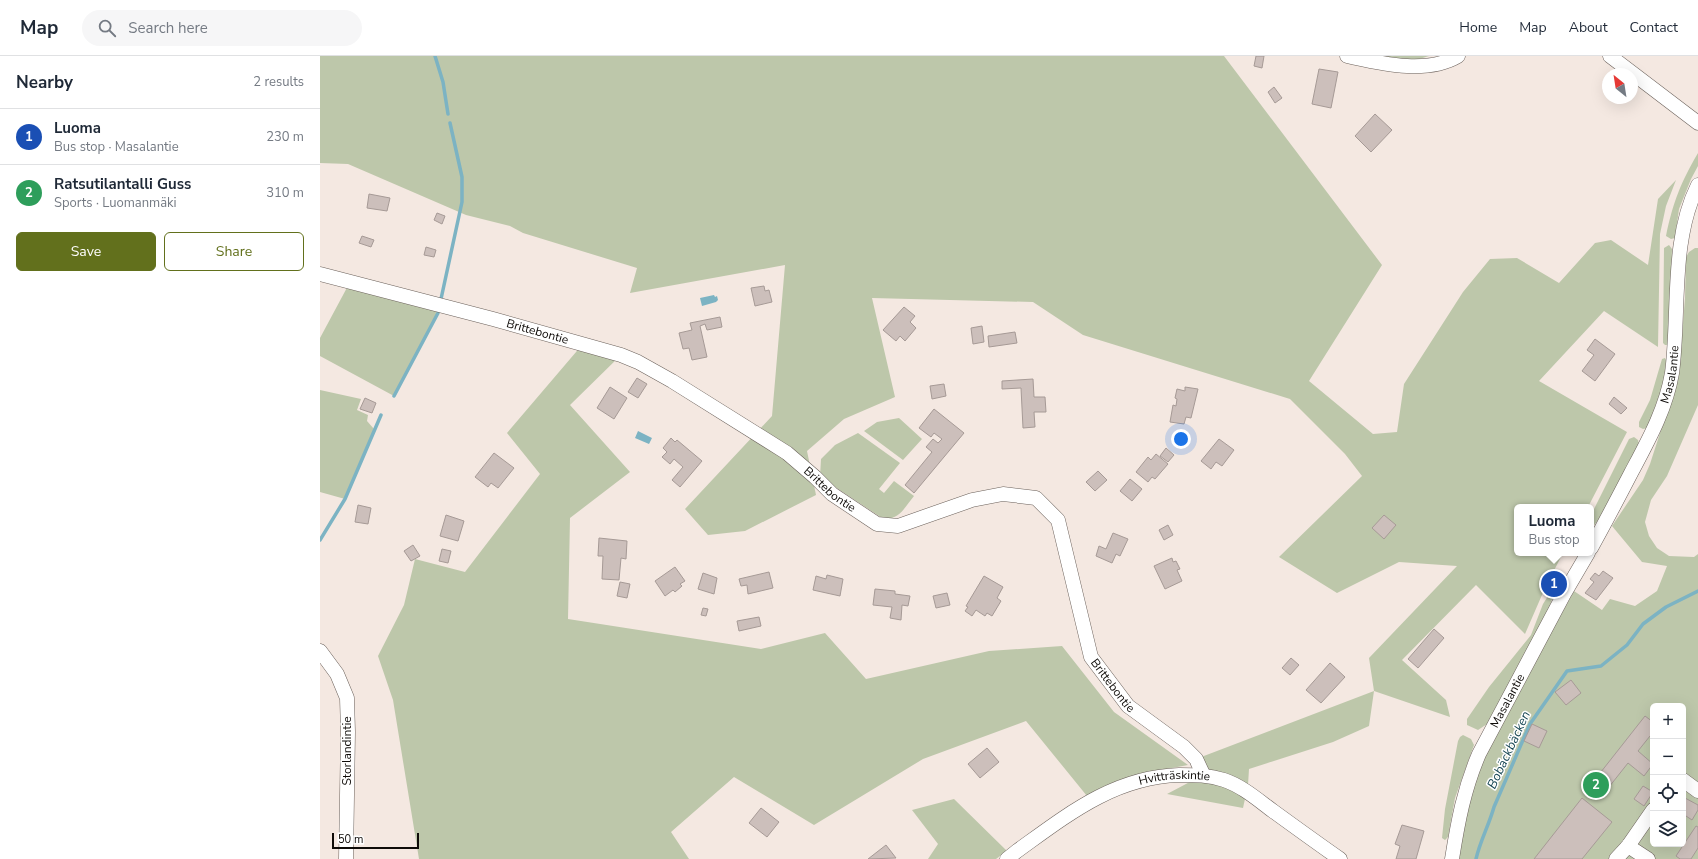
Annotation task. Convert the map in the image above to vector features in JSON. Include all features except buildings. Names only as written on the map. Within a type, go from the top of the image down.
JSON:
[{"type":"street","points":[[1347,56],[1394,66],[1426,66],[1453,59],[1458,56]]},
{"type":"street","points":[[1610,56],[1698,123]]},
{"type":"street","name":"Masalantie","points":[[1594,542],[1649,440],[1662,409],[1672,373],[1681,247],[1690,202],[1698,185]]},
{"type":"street","name":"Brittebontie","points":[[320,274],[493,319],[621,355],[638,362],[672,381],[787,453],[832,494],[877,524],[898,526],[972,500],[1003,494],[1036,498],[1058,520],[1091,657],[1128,706],[1184,746],[1196,759],[1203,774]]},
{"type":"street","name":"Masalantie","points":[[1452,859],[1458,818],[1471,773],[1479,754],[1586,556]]},
{"type":"street","name":"Storlandintie","points":[[320,651],[337,674],[347,698],[348,732],[346,859]]},
{"type":"street","name":"Hvitträskintie","points":[[1007,859],[1016,851],[1082,805],[1110,791],[1135,782],[1161,776],[1203,774],[1225,780],[1250,794],[1340,859]]},
{"type":"street","points":[[1686,782],[1698,791]]},
{"type":"street","points":[[1616,859],[1628,846],[1652,811]]},
{"type":"street","points":[[1628,846],[1648,859]]},
{"type":"green space","points":[[320,56],[1224,56],[1382,265],[1309,381],[1373,434],[1397,432],[1404,384],[1463,292],[1490,259],[1517,258],[1559,283],[1595,243],[1611,240],[1648,265],[1658,199],[1676,180],[1666,206],[1660,234],[1658,347],[1604,311],[1539,381],[1627,432],[1590,504],[1514,504],[1514,556],[1561,556],[1545,588],[1525,634],[1476,585],[1402,660],[1446,700],[1450,717],[1374,691],[1369,658],[1457,566],[1399,562],[1337,593],[1279,557],[1362,476],[1345,454],[1290,399],[1083,335],[1033,302],[872,298],[895,397],[844,419],[807,451],[816,495],[745,531],[708,535],[685,509],[772,416],[785,265],[630,293],[637,268],[523,233],[510,226],[466,215],[348,164],[320,163]]},
{"type":"green space","points":[[1371,56],[1429,56],[1413,61]]},
{"type":"green space","points":[[1698,153],[1698,166],[1679,209],[1675,238],[1671,239],[1666,236],[1675,202],[1682,183]]},
{"type":"green space","points":[[1669,245],[1672,249],[1670,342],[1665,345],[1663,343],[1664,248]]},
{"type":"green space","points":[[1695,248],[1698,248],[1698,405],[1667,476],[1651,500],[1645,522],[1649,536],[1657,548],[1669,556],[1694,557],[1698,554],[1698,859],[1459,859],[1460,841],[1475,778],[1502,722],[1574,591],[1602,610],[1610,599],[1635,606],[1657,591],[1667,566],[1642,562],[1612,526],[1643,480],[1650,464],[1679,374],[1685,298],[1686,257],[1689,252]]},
{"type":"green space","points":[[350,282],[432,303],[438,313],[394,396],[320,356],[320,338]]},
{"type":"green space","points":[[582,345],[621,355],[570,405],[630,472],[570,518],[568,619],[761,649],[825,633],[866,679],[989,651],[1062,646],[1114,712],[1188,765],[1150,772],[1117,781],[1087,796],[1026,721],[923,759],[814,825],[734,777],[671,832],[689,859],[419,859],[393,700],[378,656],[404,605],[415,559],[465,572],[540,474],[507,433]]},
{"type":"green space","points":[[1665,358],[1666,369],[1660,395],[1647,428],[1643,429],[1639,427],[1639,422],[1650,400],[1662,359]]},
{"type":"green space","points":[[320,390],[361,399],[357,410],[368,415],[367,421],[374,429],[345,499],[320,492]]},
{"type":"green space","points":[[899,418],[922,439],[903,460],[864,431],[877,422]]},
{"type":"green space","points":[[858,433],[900,463],[879,489],[884,493],[894,481],[914,496],[901,513],[893,518],[882,518],[820,477],[821,459],[835,445]]},
{"type":"green space","points":[[1634,437],[1638,440],[1639,444],[1599,519],[1594,525],[1594,509],[1629,439]]},
{"type":"green space","points":[[1553,588],[1555,589],[1549,609],[1487,724],[1478,730],[1467,725],[1467,719],[1489,687],[1531,635],[1543,604]]},
{"type":"green space","points":[[1374,691],[1369,726],[1333,742],[1249,769],[1248,785],[1243,808],[1167,794],[1203,775],[1196,759]]},
{"type":"green space","points":[[1463,735],[1471,739],[1474,745],[1455,798],[1448,837],[1445,840],[1442,838],[1445,809],[1458,741]]},
{"type":"green space","points":[[954,799],[1007,851],[996,859],[928,859],[938,844],[912,810]]},
{"type":"water","points":[[714,295],[715,297],[717,296],[718,300],[716,302],[702,306],[700,298]]},
{"type":"water","points":[[638,431],[652,438],[649,444],[635,438]]},
{"type":"waterway","points":[[435,56],[443,82],[448,114]]},
{"type":"waterway","points":[[441,299],[462,202],[462,177],[450,123]]},
{"type":"waterway","points":[[394,396],[438,313]]},
{"type":"waterway","points":[[320,540],[345,499],[381,415]]},
{"type":"waterway","name":"Bobäckbäcken","points":[[1476,859],[1494,807],[1530,724],[1567,671],[1601,666],[1627,645],[1643,624],[1666,607],[1698,591]]},
{"type":"place","name":"Luoma","points":[[1554,584]]},
{"type":"place","name":"Ratsutilantalli Guss","points":[[1596,785]]}]
